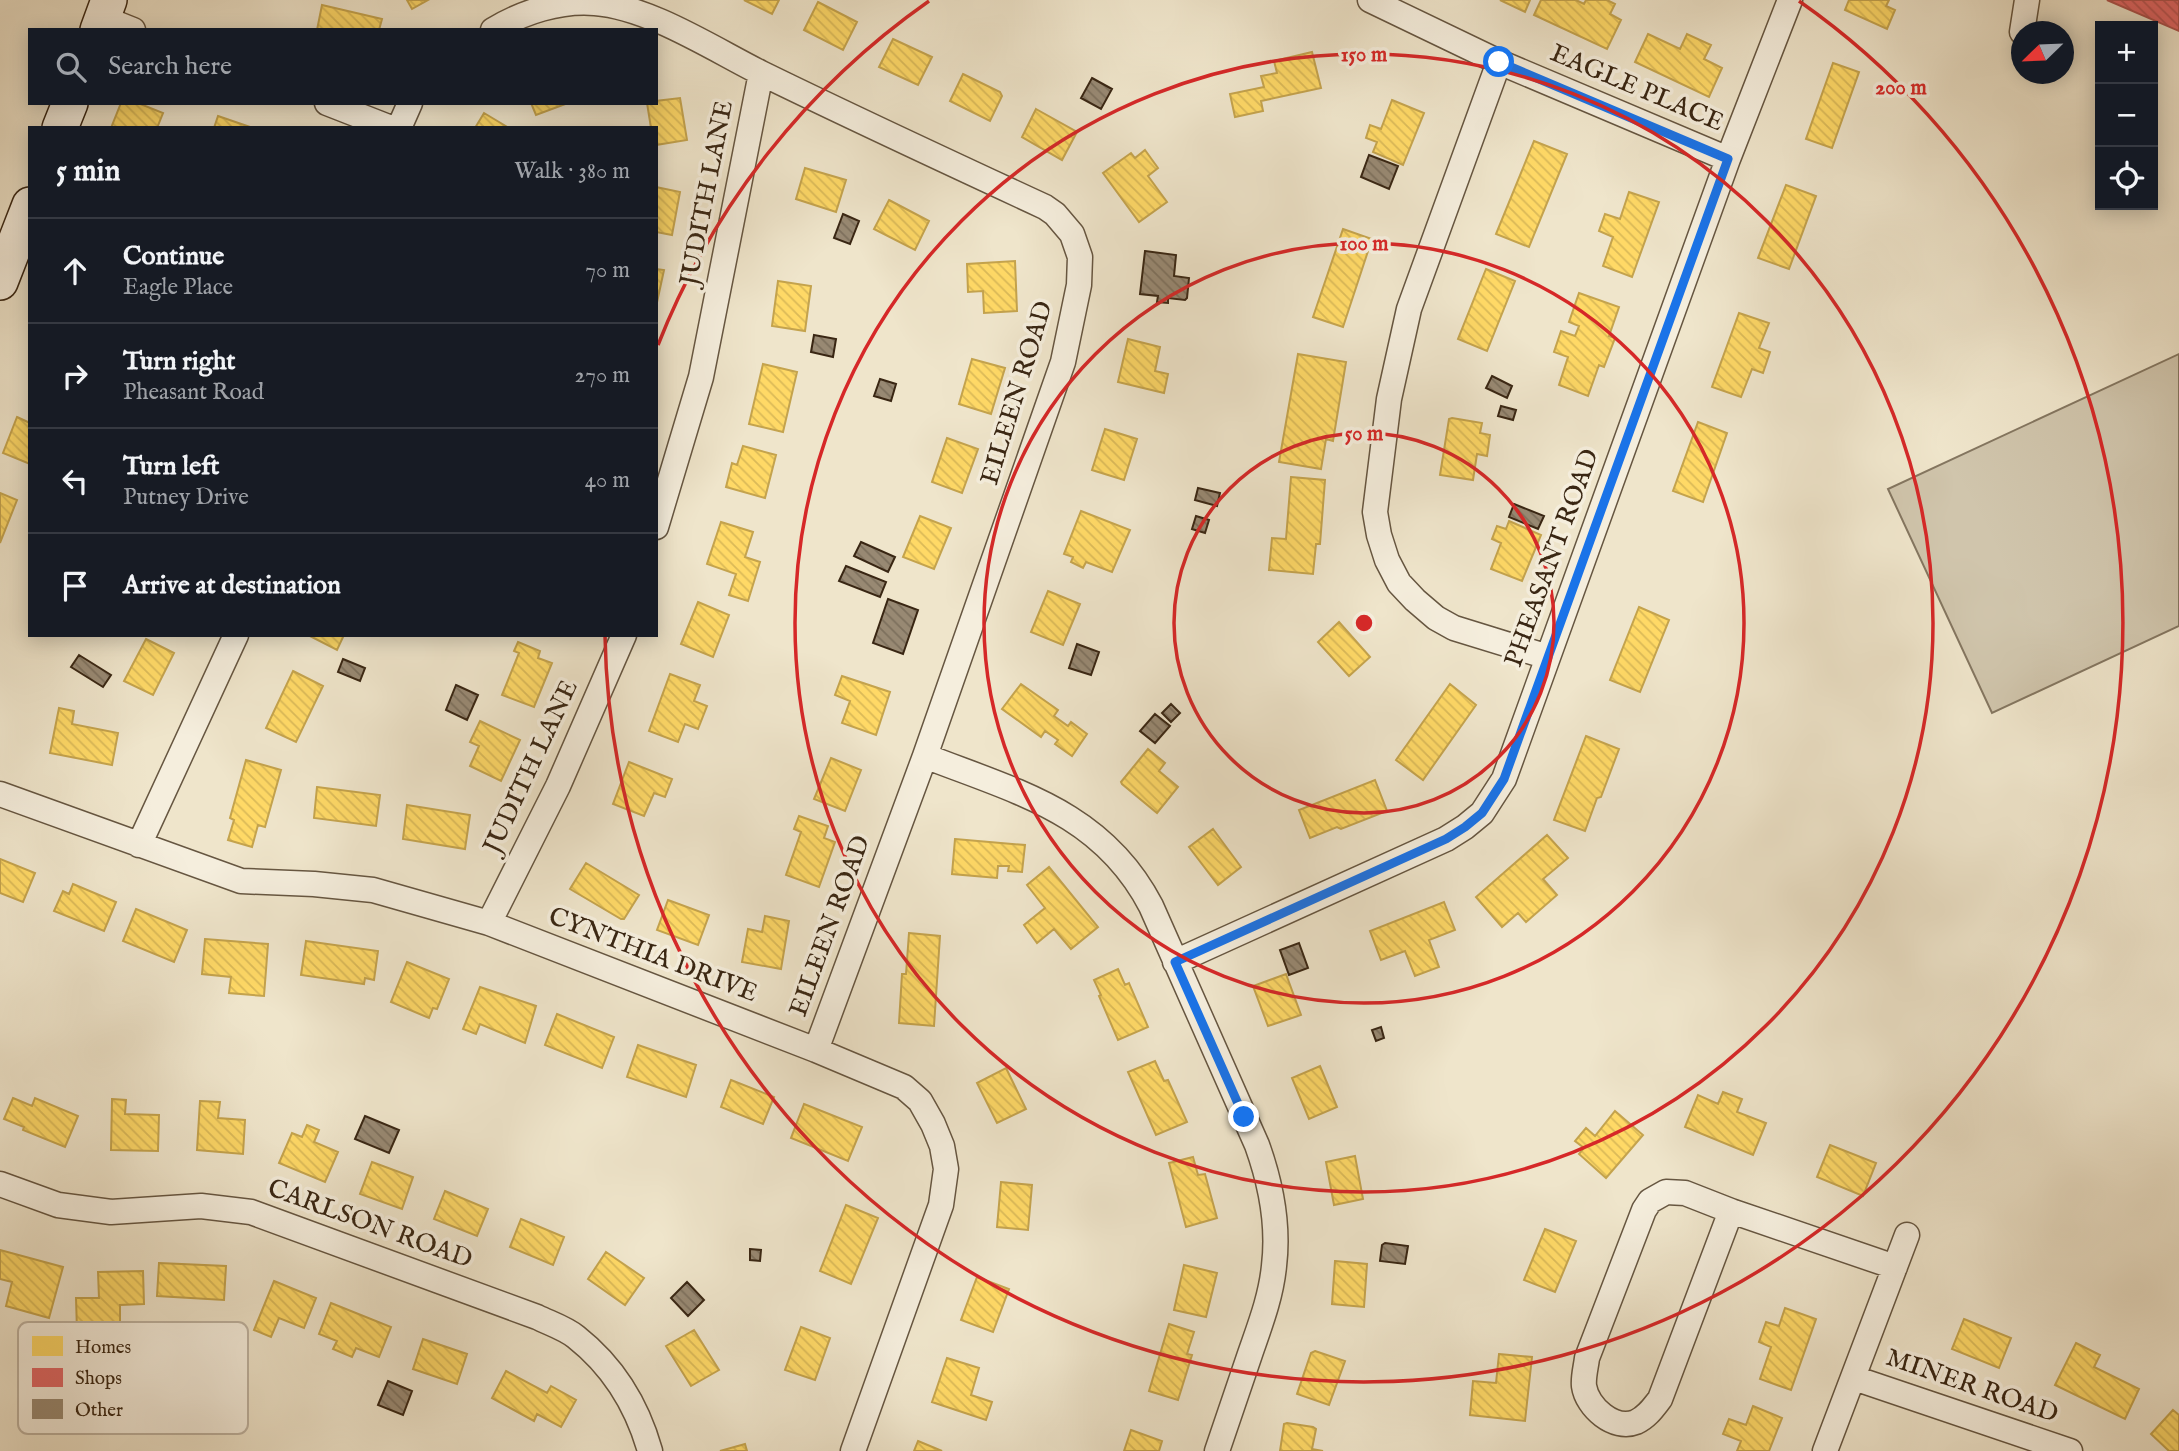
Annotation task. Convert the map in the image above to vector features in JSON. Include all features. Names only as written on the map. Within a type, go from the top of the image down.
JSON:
[{"type":"main road","points":[[61,126],[68,105]]},
{"type":"main road","points":[[0,282],[28,210]]},
{"type":"street","name":"EAGLE PLACE","points":[[1370,0],[1499,62],[1728,159]]},
{"type":"street","name":"PHEASANT ROAD","points":[[1175,962],[1446,839],[1482,813],[1504,779],[1728,159],[1790,0]]},
{"type":"street","points":[[2024,21],[2028,0]]},
{"type":"street","name":"EILEEN ROAD","points":[[497,28],[517,17],[557,5],[595,3],[640,14],[668,25],[761,73],[1045,207],[1072,234],[1080,257],[1079,285],[1063,362],[925,756],[816,1050]]},
{"type":"street","points":[[1499,62],[1409,309],[1389,399],[1376,513],[1379,535],[1399,583],[1436,618],[1454,628],[1548,657]]},
{"type":"street","name":"JUDITH LANE","points":[[658,520],[701,377],[761,73]]},
{"type":"street","points":[[332,105],[386,126]]},
{"type":"street","points":[[399,126],[409,105]]},
{"type":"street","points":[[139,845],[235,637]]},
{"type":"street","name":"JUDITH LANE","points":[[489,923],[558,786],[623,637]]},
{"type":"street","points":[[925,756],[1042,801],[1070,817],[1120,859],[1141,887],[1257,1145],[1275,1213],[1272,1285],[1217,1451]]},
{"type":"street","name":"CYNTHIA DRIVE","points":[[0,793],[241,881],[373,890],[489,923],[904,1087],[920,1101],[942,1146],[946,1169],[941,1205],[853,1451]]},
{"type":"street","name":"CARLSON ROAD","points":[[0,1184],[58,1205],[111,1212],[201,1206],[251,1212],[537,1317],[574,1335],[604,1363],[642,1421],[650,1451]]},
{"type":"street","points":[[1731,1211],[1660,1399],[1649,1414],[1634,1423],[1618,1422],[1600,1415],[1589,1403],[1583,1384],[1587,1358],[1644,1210],[1650,1201],[1666,1192],[1685,1193],[1895,1267]]},
{"type":"street","points":[[1825,1451],[1908,1235]]},
{"type":"street","name":"MINER ROAD","points":[[1854,1378],[2070,1451]]},
{"type":"shaded area","points":[[2179,354],[2179,626],[1992,713],[1888,489]]},
{"type":"building: Homes","points":[[407,0],[428,0],[412,9]]},
{"type":"building: Homes","points":[[744,0],[779,0],[772,14]]},
{"type":"building: Homes","points":[[1500,0],[1530,0],[1525,12]]},
{"type":"building: Homes","points":[[1541,0],[1576,0],[1584,4],[1586,0],[1607,0],[1615,4],[1610,14],[1621,20],[1607,49],[1534,15]]},
{"type":"building: Homes","points":[[1849,0],[1889,0],[1886,6],[1895,10],[1887,29],[1845,10]]},
{"type":"building: Homes","points":[[818,2],[857,22],[843,50],[804,30]]},
{"type":"building: Homes","points":[[322,5],[382,19],[380,28],[317,28]]},
{"type":"building: Homes","points":[[1648,34],[1680,49],[1687,34],[1711,45],[1704,59],[1722,68],[1709,97],[1635,62]]},
{"type":"building: Homes","points":[[893,39],[932,57],[918,85],[879,67]]},
{"type":"building: Homes","points":[[1312,52],[1321,88],[1261,101],[1263,111],[1235,117],[1230,94],[1264,87],[1261,76],[1277,73],[1274,61]]},
{"type":"building: Homes","points":[[1833,63],[1859,72],[1832,148],[1806,139]]},
{"type":"building: Homes","points":[[963,74],[1000,92],[1002,96],[990,121],[950,101]]},
{"type":"building: Homes","points":[[680,98],[687,140],[658,145],[658,126],[651,126],[647,105],[658,105],[658,101]]},
{"type":"building: Homes","points":[[1392,100],[1424,113],[1403,165],[1373,152],[1377,142],[1366,138],[1370,125],[1381,129]]},
{"type":"building: Homes","points":[[120,105],[143,105],[163,113],[158,126],[112,126]]},
{"type":"building: Homes","points":[[532,105],[563,105],[536,115]]},
{"type":"building: Homes","points":[[1036,109],[1077,132],[1062,160],[1022,137]]},
{"type":"building: Homes","points":[[484,113],[506,126],[476,126]]},
{"type":"building: Homes","points":[[218,116],[247,126],[215,126]]},
{"type":"building: Homes","points":[[1534,141],[1567,154],[1529,247],[1496,234]]},
{"type":"building: Homes","points":[[1145,150],[1158,168],[1148,176],[1167,202],[1139,222],[1103,173],[1131,153],[1135,158]]},
{"type":"building: Homes","points":[[805,168],[846,180],[836,212],[796,199]]},
{"type":"building: Homes","points":[[1786,185],[1816,196],[1789,269],[1758,258]]},
{"type":"building: Homes","points":[[658,187],[680,192],[672,235],[658,232]]},
{"type":"building: Homes","points":[[1629,192],[1659,202],[1632,277],[1603,266],[1613,237],[1599,231],[1605,214],[1620,219]]},
{"type":"building: Homes","points":[[889,200],[929,221],[915,250],[874,229]]},
{"type":"building: Homes","points":[[1343,229],[1372,239],[1343,327],[1313,317]]},
{"type":"building: Homes","points":[[1015,261],[1017,311],[984,313],[983,291],[968,292],[967,264]]},
{"type":"building: Homes","points":[[658,269],[664,270],[658,298]]},
{"type":"building: Homes","points":[[1486,269],[1515,281],[1487,351],[1458,339]]},
{"type":"building: Homes","points":[[778,281],[811,286],[805,331],[772,326]]},
{"type":"building: Homes","points":[[1579,293],[1619,307],[1609,336],[1615,338],[1604,367],[1599,365],[1588,396],[1559,385],[1568,357],[1554,352],[1561,331],[1575,336],[1579,326],[1569,322]]},
{"type":"building: Homes","points":[[1739,313],[1769,323],[1759,348],[1770,352],[1763,373],[1752,369],[1741,397],[1712,387]]},
{"type":"building: Homes","points":[[1128,339],[1160,347],[1155,371],[1168,374],[1164,393],[1118,382]]},
{"type":"building: Homes","points":[[1298,354],[1346,362],[1333,441],[1326,439],[1321,469],[1279,462]]},
{"type":"building: Homes","points":[[972,359],[1005,368],[991,414],[959,404]]},
{"type":"building: Homes","points":[[763,364],[797,372],[783,432],[749,424]]},
{"type":"building: Homes","points":[[17,417],[28,422],[28,463],[3,453]]},
{"type":"building: Homes","points":[[1449,419],[1482,423],[1480,433],[1490,435],[1487,456],[1477,454],[1473,480],[1440,475]]},
{"type":"building: Homes","points":[[1698,422],[1727,433],[1703,502],[1673,491]]},
{"type":"building: Homes","points":[[1105,429],[1137,439],[1124,480],[1092,470]]},
{"type":"building: Homes","points":[[947,438],[978,449],[962,493],[932,482]]},
{"type":"building: Homes","points":[[743,446],[776,455],[765,498],[726,487],[732,463],[737,465]]},
{"type":"building: Homes","points":[[1291,477],[1325,480],[1320,544],[1316,544],[1313,574],[1269,570],[1272,538],[1286,539]]},
{"type":"building: Homes","points":[[0,493],[17,500],[0,543]]},
{"type":"building: Homes","points":[[1081,511],[1130,530],[1112,572],[1086,562],[1083,568],[1071,562],[1073,557],[1064,554]]},
{"type":"building: Homes","points":[[920,516],[951,528],[934,569],[903,557]]},
{"type":"building: Homes","points":[[1509,521],[1541,535],[1522,581],[1491,569],[1501,543],[1492,539],[1497,526],[1506,529]]},
{"type":"building: Homes","points":[[721,522],[753,532],[745,557],[760,562],[748,601],[729,595],[736,574],[707,564]]},
{"type":"building: Homes","points":[[1048,591],[1080,604],[1063,645],[1031,632]]},
{"type":"building: Homes","points":[[698,602],[729,615],[713,657],[681,644]]},
{"type":"building: Homes","points":[[1639,607],[1669,620],[1640,692],[1610,680]]},
{"type":"building: Homes","points":[[1339,622],[1370,657],[1349,676],[1318,642]]},
{"type":"building: Homes","points":[[312,637],[343,637],[337,650]]},
{"type":"building: Homes","points":[[146,639],[174,653],[153,695],[124,681]]},
{"type":"building: Homes","points":[[518,642],[540,651],[538,658],[552,663],[534,707],[502,695],[519,653],[514,651]]},
{"type":"building: Homes","points":[[293,671],[323,686],[296,742],[266,728]]},
{"type":"building: Homes","points":[[670,674],[700,685],[694,701],[707,706],[698,729],[685,724],[678,742],[649,731]]},
{"type":"building: Homes","points":[[842,676],[890,692],[876,735],[842,723],[850,701],[835,695]]},
{"type":"building: Homes","points":[[1021,684],[1058,710],[1054,716],[1068,726],[1071,722],[1087,734],[1072,756],[1055,744],[1058,740],[1045,731],[1041,737],[1002,709]]},
{"type":"building: Homes","points":[[1450,684],[1476,705],[1423,780],[1396,760]]},
{"type":"building: Homes","points":[[59,708],[74,711],[72,724],[118,733],[112,765],[50,753]]},
{"type":"building: Homes","points":[[480,721],[520,740],[501,781],[470,766],[479,746],[470,742]]},
{"type":"building: Homes","points":[[1586,736],[1619,749],[1585,831],[1554,820]]},
{"type":"building: Homes","points":[[1148,749],[1165,763],[1159,771],[1178,787],[1157,813],[1121,782]]},
{"type":"building: Homes","points":[[831,758],[861,770],[845,811],[814,799]]},
{"type":"building: Homes","points":[[246,760],[281,770],[265,827],[258,825],[252,847],[228,840],[234,820],[230,818]]},
{"type":"building: Homes","points":[[629,762],[672,779],[665,797],[654,793],[644,816],[613,804]]},
{"type":"building: Homes","points":[[1375,780],[1387,811],[1310,838],[1299,810]]},
{"type":"building: Homes","points":[[317,787],[380,795],[376,826],[314,818]]},
{"type":"building: Homes","points":[[407,805],[470,815],[465,849],[403,839]]},
{"type":"building: Homes","points":[[799,816],[828,826],[824,838],[835,842],[819,887],[786,875],[801,832],[794,829]]},
{"type":"building: Homes","points":[[1213,829],[1241,867],[1218,885],[1189,847]]},
{"type":"building: Homes","points":[[1547,835],[1568,858],[1543,879],[1557,895],[1526,922],[1518,913],[1502,927],[1476,897]]},
{"type":"building: Homes","points":[[955,839],[1025,845],[1022,872],[1008,871],[1009,866],[998,866],[997,878],[952,874]]},
{"type":"building: Homes","points":[[0,859],[35,873],[23,902],[0,893]]},
{"type":"building: Homes","points":[[586,863],[639,895],[624,919],[570,889]]},
{"type":"building: Homes","points":[[1049,867],[1098,927],[1071,949],[1054,929],[1037,943],[1024,925],[1045,908],[1027,885]]},
{"type":"building: Homes","points":[[73,884],[116,902],[104,931],[54,911],[63,891],[69,894]]},
{"type":"building: Homes","points":[[668,900],[709,915],[698,945],[657,930]]},
{"type":"building: Homes","points":[[1444,902],[1455,930],[1429,940],[1439,967],[1415,976],[1405,951],[1381,960],[1370,931]]},
{"type":"building: Homes","points":[[136,909],[187,930],[174,962],[123,941]]},
{"type":"building: Homes","points":[[765,916],[789,921],[781,969],[742,962],[748,929],[762,932]]},
{"type":"building: Homes","points":[[909,933],[940,936],[934,1026],[899,1023],[902,974],[906,974]]},
{"type":"building: Homes","points":[[205,939],[268,944],[264,996],[229,993],[231,977],[202,974]]},
{"type":"building: Homes","points":[[306,941],[378,951],[374,980],[365,978],[364,984],[301,975]]},
{"type":"building: Homes","points":[[407,962],[449,979],[437,1009],[433,1008],[429,1018],[391,1002]]},
{"type":"building: Homes","points":[[1118,969],[1125,985],[1129,983],[1148,1027],[1118,1040],[1094,980]]},
{"type":"building: Homes","points":[[1286,974],[1301,1015],[1268,1026],[1253,986]]},
{"type":"building: Homes","points":[[480,987],[536,1006],[525,1043],[480,1024],[476,1034],[463,1029]]},
{"type":"building: Homes","points":[[557,1014],[614,1037],[602,1068],[545,1045]]},
{"type":"building: Homes","points":[[638,1045],[696,1065],[686,1097],[627,1077]]},
{"type":"building: Homes","points":[[1155,1061],[1164,1081],[1168,1080],[1187,1122],[1156,1135],[1128,1072]]},
{"type":"building: Homes","points":[[1320,1066],[1337,1107],[1309,1119],[1292,1078]]},
{"type":"building: Homes","points":[[1006,1068],[1026,1109],[997,1123],[977,1083]]},
{"type":"building: Homes","points":[[731,1080],[774,1097],[763,1124],[721,1107]]},
{"type":"building: Homes","points":[[1723,1092],[1742,1099],[1737,1112],[1766,1123],[1753,1155],[1685,1127],[1698,1095],[1718,1104]]},
{"type":"building: Homes","points":[[13,1098],[32,1106],[35,1098],[78,1116],[65,1147],[4,1119]]},
{"type":"building: Homes","points":[[112,1099],[126,1100],[125,1114],[159,1115],[158,1151],[111,1150]]},
{"type":"building: Homes","points":[[200,1101],[220,1102],[218,1118],[245,1120],[243,1154],[197,1150]]},
{"type":"building: Homes","points":[[804,1104],[862,1127],[848,1161],[791,1138]]},
{"type":"building: Homes","points":[[1615,1111],[1643,1135],[1606,1178],[1579,1154],[1584,1148],[1575,1141],[1586,1128],[1595,1136]]},
{"type":"building: Homes","points":[[307,1125],[319,1130],[314,1142],[338,1152],[325,1182],[279,1163],[292,1133],[302,1137]]},
{"type":"building: Homes","points":[[1830,1145],[1876,1163],[1863,1196],[1817,1177]]},
{"type":"building: Homes","points":[[1355,1156],[1363,1199],[1334,1205],[1326,1162]]},
{"type":"building: Homes","points":[[1193,1157],[1198,1175],[1205,1174],[1217,1218],[1186,1227],[1169,1163]]},
{"type":"building: Homes","points":[[372,1162],[413,1177],[402,1209],[360,1194]]},
{"type":"building: Homes","points":[[1001,1182],[1032,1185],[1028,1230],[997,1227]]},
{"type":"building: Homes","points":[[445,1191],[488,1209],[477,1236],[434,1219]]},
{"type":"building: Homes","points":[[846,1205],[878,1218],[851,1284],[820,1271]]},
{"type":"building: Homes","points":[[521,1219],[564,1237],[553,1265],[510,1247]]},
{"type":"building: Homes","points":[[1545,1229],[1576,1241],[1555,1292],[1524,1280]]},
{"type":"building: Homes","points":[[0,1250],[63,1267],[49,1318],[6,1306],[12,1282],[0,1279]]},
{"type":"building: Homes","points":[[606,1252],[644,1278],[625,1305],[588,1279]]},
{"type":"building: Homes","points":[[1335,1261],[1367,1264],[1364,1307],[1332,1304]]},
{"type":"building: Homes","points":[[159,1263],[226,1266],[224,1300],[157,1296]]},
{"type":"building: Homes","points":[[1184,1265],[1217,1273],[1206,1317],[1174,1310]]},
{"type":"building: Homes","points":[[143,1271],[144,1304],[120,1305],[120,1322],[77,1322],[76,1298],[99,1298],[98,1272]]},
{"type":"building: Homes","points":[[977,1277],[1009,1289],[993,1332],[961,1320]]},
{"type":"building: Homes","points":[[274,1281],[316,1298],[304,1328],[279,1318],[271,1337],[254,1330]]},
{"type":"building: Homes","points":[[331,1303],[391,1327],[379,1357],[356,1348],[352,1357],[333,1349],[337,1341],[319,1334]]},
{"type":"building: Homes","points":[[1785,1308],[1816,1319],[1791,1390],[1760,1379],[1771,1347],[1759,1342],[1766,1322],[1779,1326]]},
{"type":"building: Homes","points":[[1964,1319],[2011,1338],[1999,1368],[1952,1349]]},
{"type":"building: Homes","points":[[1169,1324],[1194,1332],[1187,1354],[1192,1355],[1178,1400],[1149,1391]]},
{"type":"building: Homes","points":[[801,1327],[830,1338],[815,1380],[785,1370]]},
{"type":"building: Homes","points":[[694,1330],[719,1370],[691,1386],[666,1346]]},
{"type":"building: Homes","points":[[423,1339],[467,1354],[457,1384],[413,1369]]},
{"type":"building: Homes","points":[[2076,1343],[2100,1355],[2094,1367],[2139,1389],[2125,1419],[2055,1385]]},
{"type":"building: Homes","points":[[1315,1351],[1345,1361],[1329,1405],[1297,1394],[1311,1353]]},
{"type":"building: Homes","points":[[1499,1354],[1532,1357],[1525,1421],[1470,1415],[1473,1381],[1496,1383]]},
{"type":"building: Homes","points":[[947,1358],[979,1368],[971,1395],[992,1402],[986,1420],[932,1402]]},
{"type":"building: Homes","points":[[506,1371],[547,1393],[551,1386],[576,1400],[561,1427],[537,1414],[534,1421],[492,1398]]},
{"type":"building: Homes","points":[[1753,1406],[1782,1418],[1769,1451],[1737,1451],[1741,1441],[1723,1434],[1729,1419],[1746,1425]]},
{"type":"building: Homes","points":[[2173,1410],[2179,1415],[2179,1451],[2169,1451],[2151,1434]]},
{"type":"building: Homes","points":[[1284,1424],[1316,1429],[1312,1449],[1323,1451],[1280,1451]]},
{"type":"building: Homes","points":[[1131,1430],[1162,1441],[1159,1451],[1124,1451]]},
{"type":"building: Homes","points":[[918,1441],[942,1451],[914,1451]]},
{"type":"building: Homes","points":[[745,1444],[747,1451],[720,1451]]},
{"type":"building: Shops","points":[[2107,0],[2179,0],[2179,31]]},
{"type":"building: Other","points":[[1092,78],[1112,89],[1101,109],[1081,98]]},
{"type":"building: Other","points":[[1369,155],[1398,166],[1389,189],[1361,177]]},
{"type":"building: Other","points":[[843,214],[859,221],[850,244],[834,238]]},
{"type":"building: Other","points":[[1145,251],[1176,255],[1174,276],[1189,278],[1185,300],[1168,298],[1168,303],[1157,302],[1158,296],[1140,294]]},
{"type":"building: Other","points":[[814,335],[836,339],[833,357],[811,352]]},
{"type":"building: Other","points":[[1492,376],[1512,386],[1507,398],[1486,388]]},
{"type":"building: Other","points":[[880,379],[896,384],[891,401],[874,396]]},
{"type":"building: Other","points":[[1501,406],[1516,410],[1513,420],[1498,416]]},
{"type":"building: Other","points":[[1198,488],[1220,493],[1217,506],[1195,500]]},
{"type":"building: Other","points":[[1514,504],[1544,516],[1538,529],[1509,517]]},
{"type":"building: Other","points":[[1196,516],[1209,520],[1205,533],[1192,529]]},
{"type":"building: Other","points":[[861,542],[895,557],[888,572],[854,556]]},
{"type":"building: Other","points":[[846,566],[886,582],[880,597],[839,581]]},
{"type":"building: Other","points":[[888,599],[918,610],[903,654],[873,643]]},
{"type":"building: Other","points":[[1077,644],[1099,652],[1091,675],[1069,668]]},
{"type":"building: Other","points":[[79,655],[111,675],[103,687],[71,667]]},
{"type":"building: Other","points":[[343,659],[365,668],[360,681],[338,672]]},
{"type":"building: Other","points":[[456,685],[478,695],[467,720],[446,710]]},
{"type":"building: Other","points":[[1171,704],[1180,713],[1171,722],[1162,713]]},
{"type":"building: Other","points":[[1155,714],[1170,726],[1155,743],[1140,731]]},
{"type":"building: Other","points":[[1299,943],[1308,968],[1289,975],[1280,950]]},
{"type":"building: Other","points":[[1381,1027],[1384,1038],[1376,1041],[1372,1030]]},
{"type":"building: Other","points":[[365,1116],[399,1130],[389,1153],[355,1139]]},
{"type":"building: Other","points":[[1385,1243],[1408,1246],[1405,1264],[1380,1261],[1382,1245]]},
{"type":"building: Other","points":[[750,1249],[761,1250],[760,1261],[750,1260]]},
{"type":"building: Other","points":[[687,1282],[704,1300],[688,1316],[671,1298]]},
{"type":"building: Other","points":[[388,1381],[412,1391],[403,1415],[378,1405]]},
{"type":"route","points":[[1244,1117],[1175,962],[1446,839],[1482,813],[1504,779],[1728,159],[1499,62]]}]
